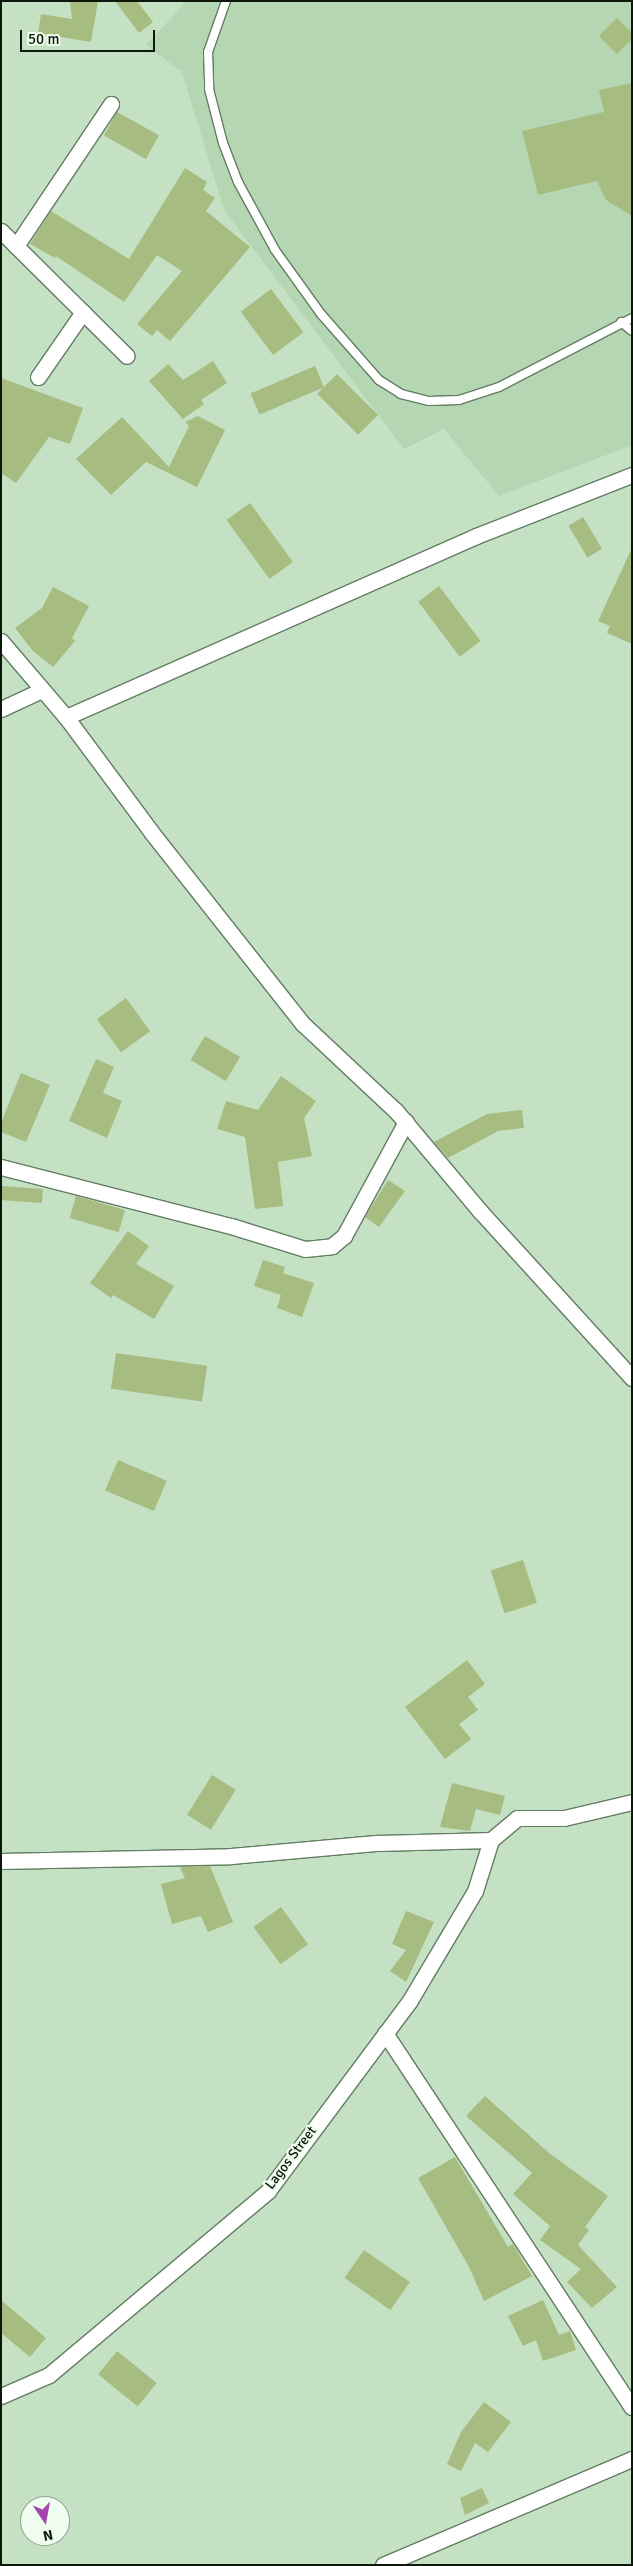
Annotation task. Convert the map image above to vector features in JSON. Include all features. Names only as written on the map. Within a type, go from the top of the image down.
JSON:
[{"type":"street","points":[[16,246],[111,104]]},
{"type":"street","points":[[1,231],[127,356]]},
{"type":"street","points":[[38,378],[83,312]]},
{"type":"street","points":[[66,717],[476,536],[632,475]]},
{"type":"street","points":[[1,640],[66,717],[152,833],[304,1024],[406,1122],[480,1211],[632,1378]]},
{"type":"street","points":[[1,709],[42,690]]},
{"type":"street","points":[[1,1167],[231,1226],[305,1249],[332,1246],[344,1236],[406,1122]]},
{"type":"street","points":[[1,1861],[231,1856],[378,1843],[491,1840],[517,1818],[564,1818],[632,1802]]},
{"type":"street","name":"Lagos Street","points":[[1,2396],[49,2375],[268,2190],[409,2002],[476,1891],[491,1840]]},
{"type":"street","points":[[385,2033],[632,2407]]},
{"type":"street","points":[[383,2565],[632,2459]]},
{"type":"lane","points":[[226,1],[208,52],[209,89],[238,182],[275,250],[321,314],[379,380],[401,394],[429,401],[459,400],[498,386],[632,318]]},
{"type":"lane","points":[[621,322],[632,331]]},
{"type":"shaded area","points":[[187,1],[632,1],[632,445],[499,496],[444,429],[404,449],[224,210],[182,72],[146,45]]},
{"type":"building","points":[[70,1],[98,1],[91,42],[38,33],[41,14],[72,19]]},
{"type":"building","points":[[115,1],[137,1],[153,22],[139,33]]},
{"type":"building","points":[[617,18],[632,33],[632,39],[617,54],[599,36]]},
{"type":"building","points":[[632,83],[632,216],[606,200],[597,181],[538,195],[522,131],[604,112],[599,90]]},
{"type":"building","points":[[117,112],[159,135],[146,159],[104,136]]},
{"type":"building","points":[[185,168],[207,182],[203,190],[215,198],[206,211],[250,247],[170,341],[157,330],[152,336],[137,324],[182,271],[157,255],[124,302],[56,256],[55,258],[30,244],[51,211],[129,259]]},
{"type":"building","points":[[271,289],[303,332],[273,355],[241,312]]},
{"type":"building","points":[[213,361],[227,383],[201,400],[204,404],[183,419],[149,381],[168,364],[183,380]]},
{"type":"building","points":[[315,366],[324,387],[260,415],[251,393]]},
{"type":"building","points":[[337,374],[378,415],[358,435],[317,394]]},
{"type":"building","points":[[1,378],[83,408],[70,444],[49,437],[16,483],[1,473]]},
{"type":"building","points":[[198,416],[225,430],[197,487],[146,462],[111,495],[76,459],[122,417],[169,467],[189,426],[185,422]]},
{"type":"building","points":[[250,503],[293,562],[269,579],[227,520]]},
{"type":"building","points":[[583,517],[602,549],[587,557],[568,526]]},
{"type":"building","points":[[632,548],[632,644],[607,633],[610,626],[598,621]]},
{"type":"building","points":[[439,586],[481,641],[460,657],[418,602]]},
{"type":"building","points":[[53,587],[89,606],[72,638],[75,641],[53,667],[33,651],[15,628],[42,608]]},
{"type":"building","points":[[126,998],[150,1031],[121,1052],[97,1019]]},
{"type":"building","points":[[205,1036],[240,1057],[226,1081],[191,1060]]},
{"type":"building","points":[[96,1059],[114,1067],[103,1093],[122,1101],[107,1138],[69,1121]]},
{"type":"building","points":[[21,1073],[50,1085],[26,1142],[1,1132],[1,1123]]},
{"type":"building","points":[[281,1076],[316,1101],[304,1118],[312,1156],[278,1162],[283,1206],[255,1209],[245,1137],[217,1129],[226,1101],[258,1110]]},
{"type":"building","points":[[522,1110],[524,1128],[498,1131],[448,1158],[434,1142],[487,1114]]},
{"type":"building","points":[[388,1180],[405,1191],[379,1227],[365,1217]]},
{"type":"building","points":[[1,1186],[43,1189],[42,1203],[1,1200]]},
{"type":"building","points":[[76,1196],[125,1210],[119,1232],[70,1218]]},
{"type":"building","points":[[128,1231],[149,1246],[136,1264],[174,1286],[154,1319],[113,1295],[111,1298],[90,1283]]},
{"type":"building","points":[[263,1260],[285,1267],[283,1273],[314,1283],[302,1317],[277,1308],[281,1295],[254,1286]]},
{"type":"building","points":[[116,1353],[207,1366],[202,1401],[111,1389]]},
{"type":"building","points":[[118,1460],[167,1481],[154,1511],[105,1490]]},
{"type":"building","points":[[523,1560],[537,1603],[505,1613],[491,1571]]},
{"type":"building","points":[[467,1660],[485,1684],[468,1697],[478,1710],[459,1724],[471,1739],[445,1759],[405,1707]]},
{"type":"building","points":[[212,1775],[236,1790],[211,1830],[187,1815]]},
{"type":"building","points":[[452,1783],[505,1796],[500,1815],[476,1809],[470,1831],[440,1827]]},
{"type":"building","points":[[184,1866],[210,1866],[233,1922],[208,1932],[201,1916],[172,1924],[161,1884],[185,1878],[180,1868]]},
{"type":"building","points":[[281,1907],[308,1944],[281,1964],[253,1927]]},
{"type":"building","points":[[406,1911],[434,1922],[406,1982],[390,1971],[406,1950],[392,1944]]},
{"type":"building","points":[[485,2096],[549,2153],[608,2196],[585,2227],[589,2230],[578,2245],[617,2287],[592,2308],[567,2282],[581,2269],[540,2240],[550,2226],[513,2194],[532,2173],[466,2116]]},
{"type":"building","points":[[455,2157],[508,2247],[513,2244],[532,2276],[484,2301],[469,2267],[418,2178]]},
{"type":"building","points":[[364,2250],[410,2282],[390,2310],[344,2278]]},
{"type":"building","points":[[1,2300],[46,2338],[30,2357],[1,2333]]},
{"type":"building","points":[[543,2300],[559,2335],[570,2331],[576,2350],[543,2361],[536,2340],[523,2346],[508,2316]]},
{"type":"building","points":[[117,2351],[157,2383],[138,2406],[98,2374]]},
{"type":"building","points":[[484,2402],[511,2422],[488,2452],[475,2443],[461,2471],[447,2464],[461,2432]]},
{"type":"building","points":[[482,2488],[489,2503],[465,2515],[460,2498]]}]
